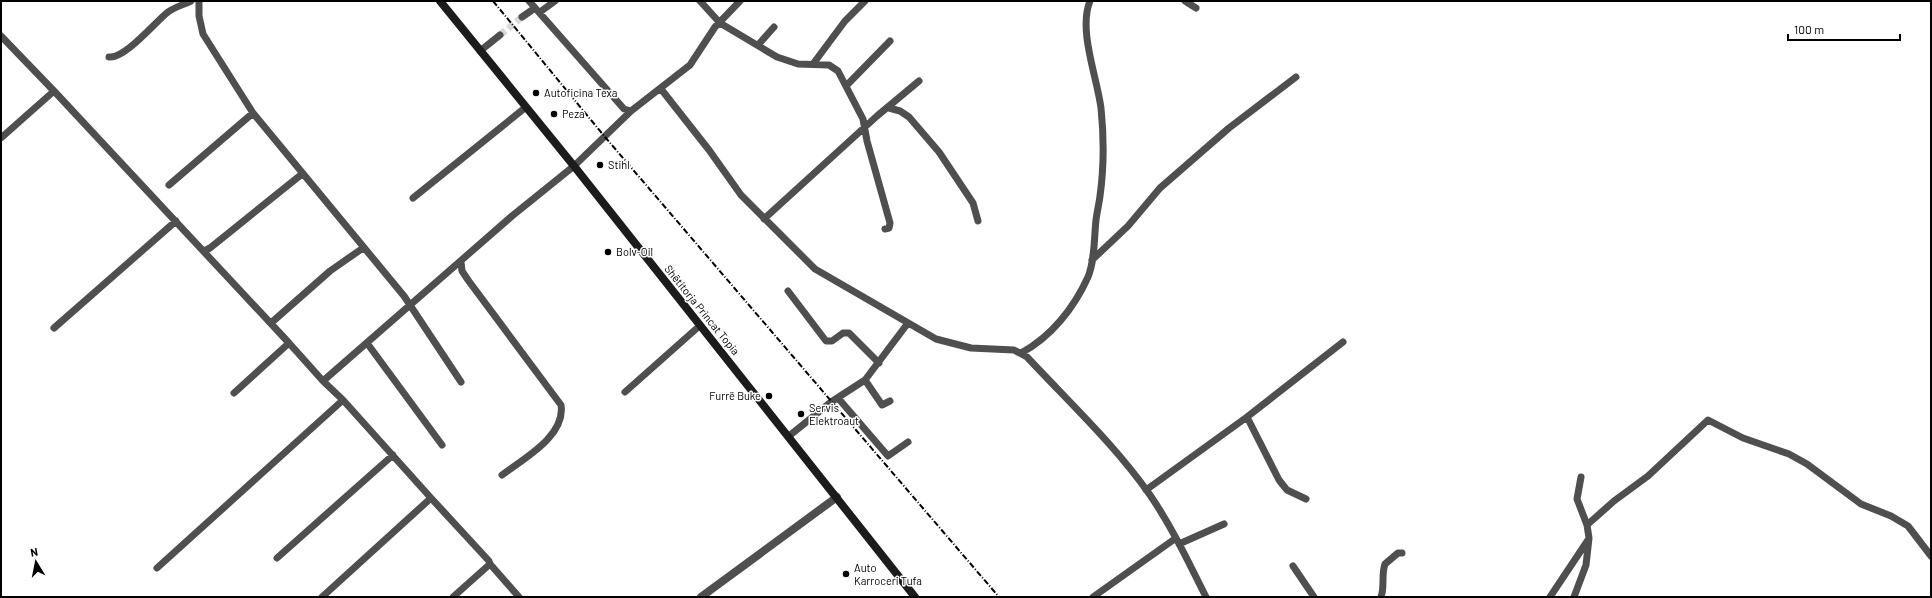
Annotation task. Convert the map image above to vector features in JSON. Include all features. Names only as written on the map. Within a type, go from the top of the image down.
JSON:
[{"type":"main road","name":"Shëtitorja Princat Topia","points":[[440,1],[574,166],[915,597]]},
{"type":"street","points":[[110,57],[119,56],[168,12],[191,1]]},
{"type":"street","points":[[199,1],[199,16],[203,34],[253,113],[410,305],[427,333],[461,382]]},
{"type":"street","points":[[529,1],[627,110]]},
{"type":"street","points":[[522,17],[555,1]]},
{"type":"street","points":[[700,1],[720,23],[788,62],[813,64],[834,68],[842,76],[863,119],[864,128],[890,223],[889,228],[885,229]]},
{"type":"street","points":[[322,380],[461,262],[512,216],[574,166],[624,117],[627,110],[661,89],[690,65],[713,30],[740,1]]},
{"type":"street","points":[[813,64],[845,21],[865,1]]},
{"type":"street","points":[[1021,353],[1037,345],[1054,329],[1072,304],[1088,276],[1092,260],[1100,196],[1103,152],[1101,108],[1086,25],[1086,10],[1090,1]]},
{"type":"street","points":[[1185,1],[1196,8]]},
{"type":"street","points":[[758,45],[774,27]]},
{"type":"street","points":[[480,51],[500,35]]},
{"type":"street","points":[[1,36],[204,251],[322,380],[343,400],[430,498],[483,552],[490,564],[518,597]]},
{"type":"street","points":[[847,86],[890,42]]},
{"type":"street","points":[[1092,260],[1128,226],[1160,188],[1229,128],[1296,77]]},
{"type":"street","points":[[764,219],[864,128],[919,81]]},
{"type":"street","points":[[661,89],[709,150],[741,195],[815,269],[936,339],[958,346],[982,349],[1006,348],[1021,353],[1098,433],[1146,490],[1178,541],[1206,597]]},
{"type":"street","points":[[1,138],[54,91]]},
{"type":"street","points":[[413,198],[526,107]]},
{"type":"street","points":[[889,108],[900,111],[909,117],[939,152],[973,203],[978,221]]},
{"type":"street","points":[[169,185],[253,113]]},
{"type":"street","points":[[204,251],[210,248],[302,174]]},
{"type":"street","points":[[54,328],[176,221]]},
{"type":"street","points":[[271,323],[330,271],[362,248]]},
{"type":"street","points":[[461,262],[462,271],[468,280],[561,405],[560,420],[550,438],[502,476]]},
{"type":"street","points":[[788,291],[826,341],[832,341],[843,333],[848,333],[879,363]]},
{"type":"street","points":[[789,436],[838,398],[865,380],[908,324]]},
{"type":"street","points":[[625,392],[696,329]]},
{"type":"street","points":[[1146,490],[1247,417],[1342,342]]},
{"type":"street","points":[[234,393],[289,343]]},
{"type":"street","points":[[367,343],[442,445]]},
{"type":"street","points":[[865,380],[882,405],[890,401]]},
{"type":"street","points":[[838,398],[888,456],[908,442]]},
{"type":"street","points":[[157,568],[343,400]]},
{"type":"street","points":[[1247,417],[1278,480],[1287,490],[1306,499]]},
{"type":"street","points":[[1587,525],[1614,501],[1648,476],[1708,420],[1743,438],[1789,454],[1807,464],[1861,504],[1891,516],[1908,526],[1931,556]]},
{"type":"street","points":[[277,558],[393,455]]},
{"type":"street","points":[[1574,597],[1586,565],[1589,538],[1587,525],[1577,499],[1581,477]]},
{"type":"street","points":[[701,597],[837,497]]},
{"type":"street","points":[[322,597],[430,498]]},
{"type":"street","points":[[1093,597],[1178,541],[1224,524]]},
{"type":"street","points":[[1550,597],[1589,538]]},
{"type":"street","points":[[1381,597],[1385,586],[1383,573],[1385,564],[1398,553],[1402,553]]},
{"type":"street","points":[[453,597],[490,564]]},
{"type":"street","points":[[1293,566],[1306,582],[1314,597]]},
{"type":"tunnel","points":[[500,35],[522,17]]},
{"type":"railway","points":[[493,1],[605,137],[999,597]]},
{"type":"place","name":"Autoficina Texa","points":[[536,93]]},
{"type":"place","name":"Peza","points":[[554,114]]},
{"type":"place","name":"Stihl","points":[[600,165]]},
{"type":"place","name":"Bolv-Oil","points":[[608,252]]},
{"type":"place","name":"Furrë Buke","points":[[769,396]]},
{"type":"place","name":"Servis Elektroaut","points":[[801,414]]},
{"type":"place","name":"Auto Karroceri Tufa","points":[[846,574]]}]
